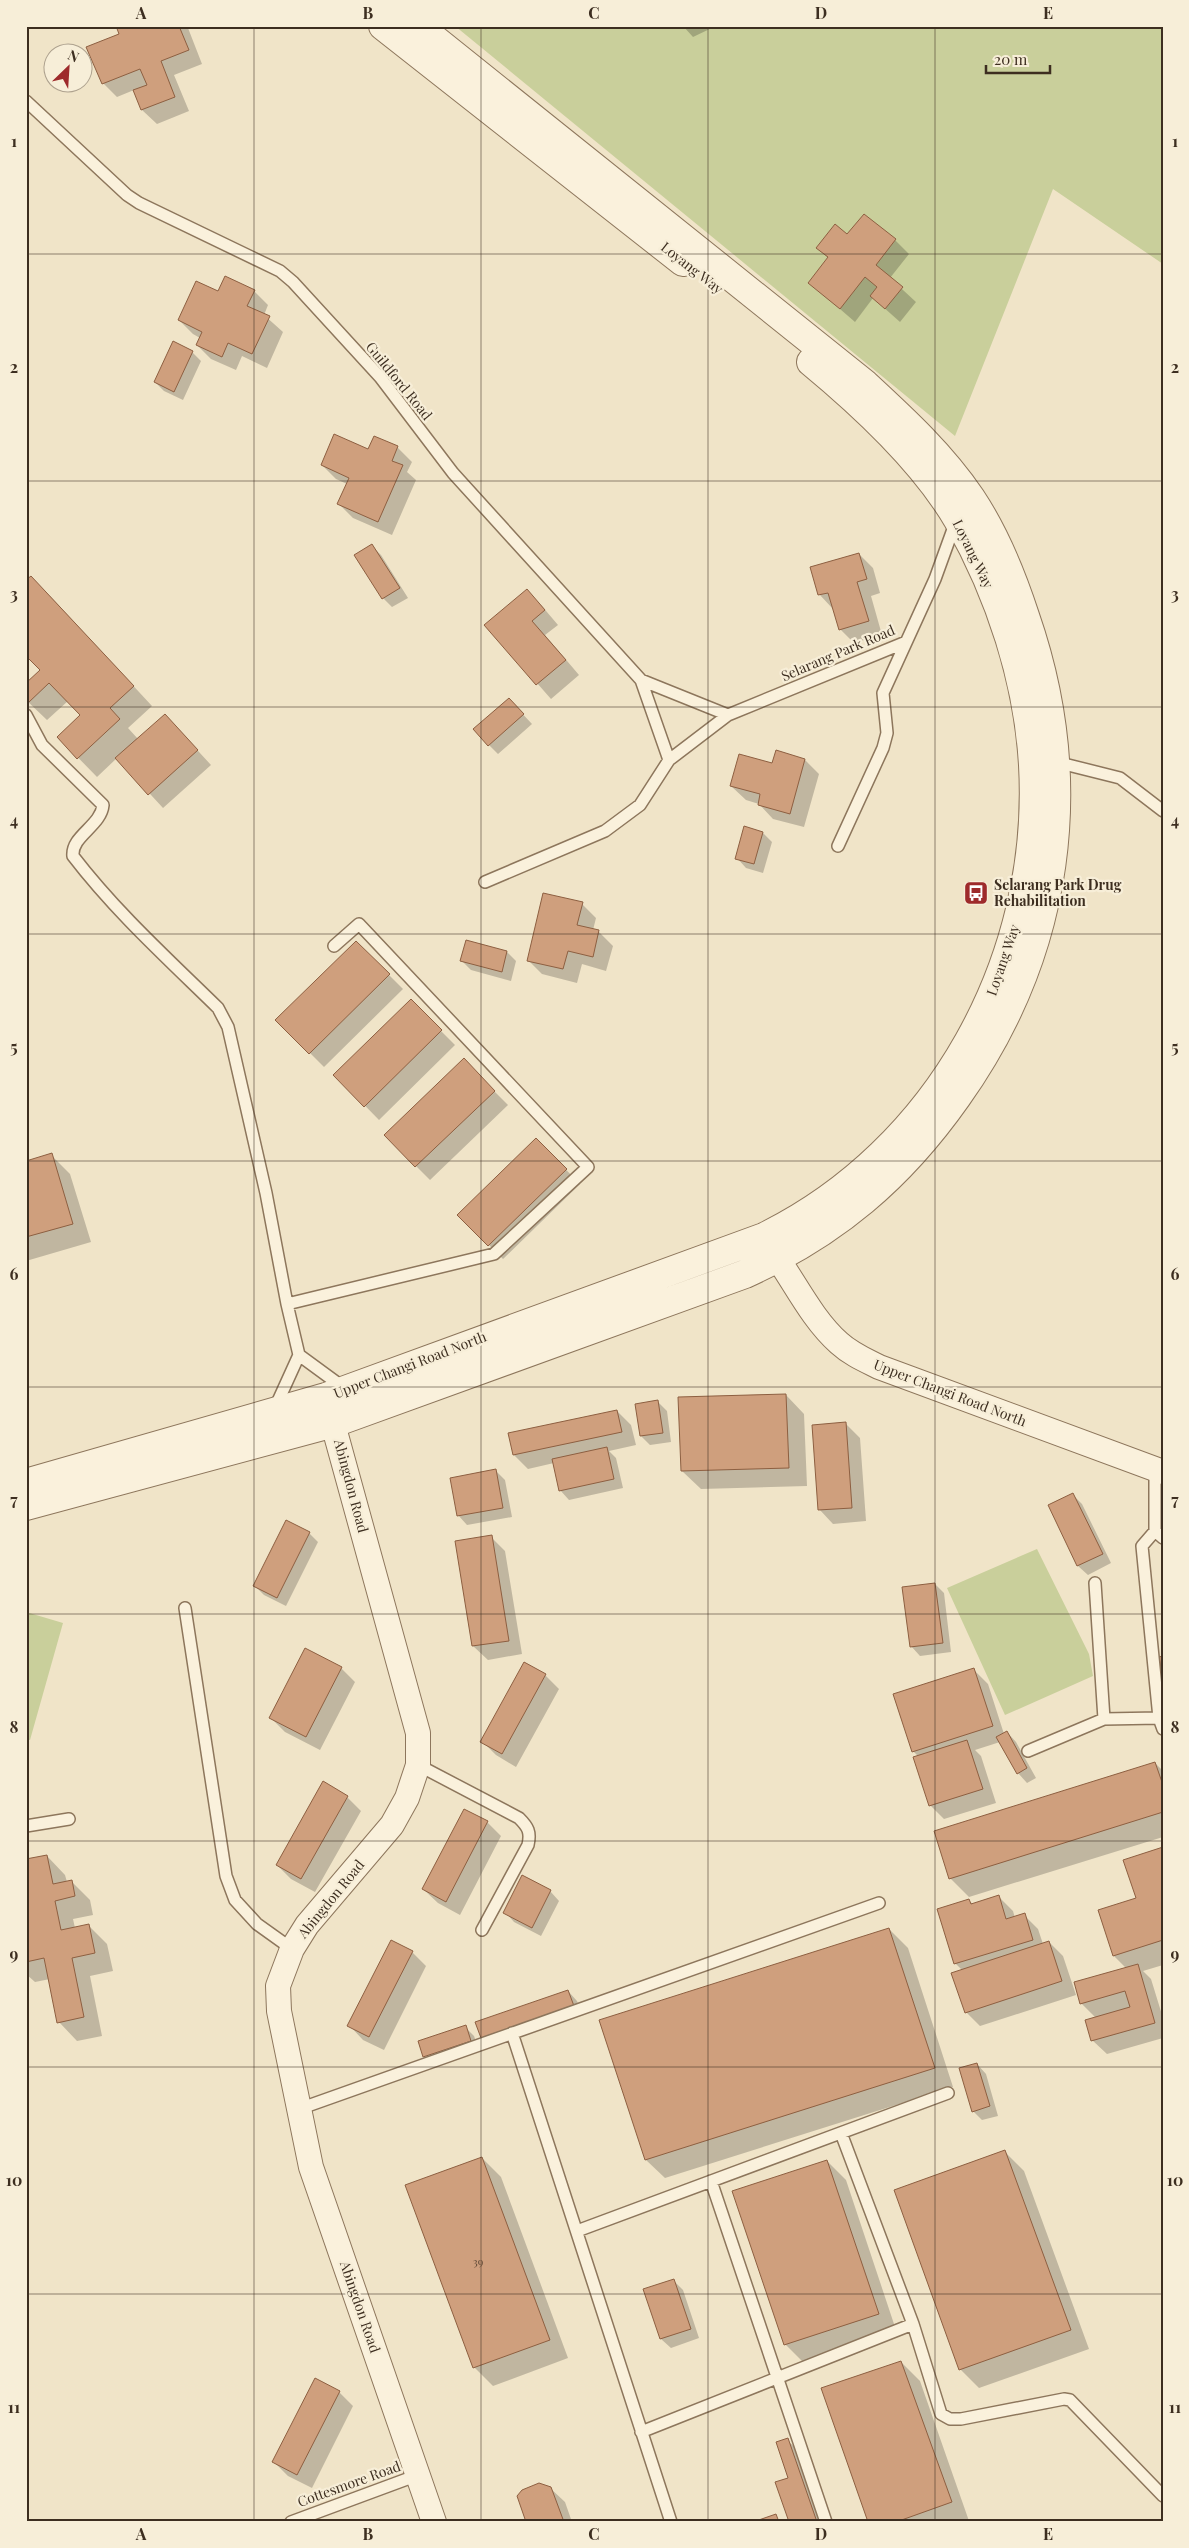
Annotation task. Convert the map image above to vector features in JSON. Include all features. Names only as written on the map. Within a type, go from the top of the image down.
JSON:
[{"type":"street","name":"Loyang Way","points":[[383,26],[814,365],[865,412],[925,474],[956,518],[977,557],[1010,638],[1029,725],[1033,803],[1024,886],[1016,924],[998,977],[977,1029],[954,1068],[925,1109],[860,1175],[806,1215],[771,1248]]},
{"type":"street","name":"Loyang Way","points":[[418,26],[826,352],[865,384],[928,443],[972,500],[991,533],[1017,590],[1043,676],[1052,720],[1056,762],[1055,841],[1041,926],[1021,983],[1000,1029],[972,1077],[941,1121],[911,1156],[872,1195],[814,1238]]},
{"type":"street","name":"Upper Changi Road North","points":[[26,1483],[336,1393],[771,1248],[814,1238]]},
{"type":"street","name":"Upper Changi Road North","points":[[26,1506],[334,1423],[745,1274],[771,1248]]},
{"type":"street","name":"Upper Changi Road North","points":[[771,1248],[822,1325],[840,1344],[858,1356],[879,1367],[1159,1471]]},
{"type":"street","name":"Abingdon Road","points":[[336,1393],[334,1423],[418,1733],[418,1765],[407,1798],[392,1825],[306,1926],[292,1949],[278,1986],[279,2011],[312,2166],[434,2522]]},
{"type":"lane","name":"Guildford Road","points":[[26,100],[138,203],[287,275],[380,377],[453,474],[641,680],[669,760]]},
{"type":"lane","name":"Selarang Park Road","points":[[485,882],[605,831],[640,805],[669,760],[728,715],[906,642],[935,579],[956,518]]},
{"type":"lane","points":[[838,846],[883,748],[887,733],[883,692],[906,642]]},
{"type":"lane","points":[[641,680],[728,715]]},
{"type":"lane","points":[[26,715],[42,745],[103,805],[102,815],[76,843],[72,850],[73,856],[101,891],[218,1008],[226,1022],[266,1193],[286,1304],[299,1355],[336,1393]]},
{"type":"lane","points":[[1056,762],[1120,778],[1163,811]]},
{"type":"lane","points":[[286,1304],[494,1254],[588,1167],[359,924],[334,946]]},
{"type":"lane","points":[[273,1412],[299,1355]]},
{"type":"lane","points":[[1159,1471],[1159,1534],[1142,1546],[1159,1718],[1163,1729]]},
{"type":"lane","points":[[1095,1583],[1104,1719]]},
{"type":"lane","points":[[185,1608],[226,1876],[235,1900],[257,1924],[292,1949]]},
{"type":"lane","points":[[1028,1751],[1104,1719],[1159,1718]]},
{"type":"lane","points":[[418,1765],[519,1818],[528,1826],[530,1836],[528,1845],[482,1930]]},
{"type":"lane","points":[[26,1826],[69,1819]]},
{"type":"lane","points":[[299,2109],[879,1903]]},
{"type":"lane","points":[[512,2033],[671,2522]]},
{"type":"lane","points":[[576,2231],[948,2093]]},
{"type":"lane","points":[[842,2132],[913,2324],[941,2414],[950,2419],[961,2419],[1064,2399],[1070,2400],[1163,2496]]},
{"type":"lane","points":[[711,2181],[826,2522]]},
{"type":"lane","points":[[641,2432],[913,2324]]},
{"type":"lane","name":"Cottesmore Road","points":[[291,2522],[418,2475]]},
{"type":"green space","points":[[455,26],[1163,26],[1163,264],[1053,189],[955,436]]},
{"type":"green space","points":[[1037,1549],[1089,1654],[1093,1676],[1005,1715],[947,1588]]},
{"type":"green space","points":[[26,1612],[63,1623],[30,1740],[26,1739]]},
{"type":"building","points":[[116,26],[179,26],[189,50],[161,61],[175,97],[141,110],[133,90],[147,85],[140,69],[102,84],[92,61],[92,45],[119,34]]},
{"type":"building","points":[[864,214],[896,239],[876,265],[903,287],[885,309],[870,296],[877,287],[865,277],[840,309],[808,283],[828,257],[816,248],[835,224],[847,234]]},
{"type":"building","points":[[225,276],[255,290],[247,306],[270,316],[252,354],[228,343],[222,357],[196,345],[202,332],[178,320],[196,281],[218,291]]},
{"type":"building","points":[[173,341],[193,351],[174,392],[154,382]]},
{"type":"building","points":[[334,434],[368,449],[374,436],[398,446],[392,461],[403,465],[378,522],[337,504],[349,478],[321,465]]},
{"type":"building","points":[[372,544],[400,588],[382,599],[354,555]]},
{"type":"building","points":[[859,553],[867,579],[857,582],[869,621],[839,630],[828,593],[818,595],[810,567]]},
{"type":"building","points":[[31,576],[134,686],[110,708],[120,719],[77,759],[57,737],[80,715],[49,683],[28,703],[26,701],[26,683],[40,670],[26,656],[26,580]]},
{"type":"building","points":[[527,589],[545,610],[532,621],[566,660],[536,685],[484,625]]},
{"type":"building","points":[[509,698],[524,714],[488,746],[473,729]]},
{"type":"building","points":[[165,714],[198,750],[148,795],[115,758]]},
{"type":"building","points":[[776,750],[805,759],[790,814],[758,805],[760,794],[730,786],[739,754],[772,763]]},
{"type":"building","points":[[744,826],[763,832],[754,864],[735,859]]},
{"type":"building","points":[[543,893],[583,902],[577,925],[599,930],[593,957],[568,951],[563,969],[527,961]]},
{"type":"building","points":[[466,940],[507,951],[502,972],[460,961]]},
{"type":"building","points":[[356,941],[390,974],[309,1054],[275,1020]]},
{"type":"building","points":[[411,999],[442,1030],[364,1107],[333,1075]]},
{"type":"building","points":[[464,1058],[495,1091],[415,1167],[384,1135]]},
{"type":"building","points":[[536,1138],[567,1169],[488,1246],[457,1215]]},
{"type":"building","points":[[52,1153],[73,1224],[26,1237],[26,1161]]},
{"type":"building","points":[[786,1394],[789,1468],[681,1471],[678,1397]]},
{"type":"building","points":[[658,1400],[663,1433],[640,1436],[635,1404]]},
{"type":"building","points":[[617,1410],[622,1432],[513,1455],[508,1433]]},
{"type":"building","points":[[846,1422],[852,1508],[818,1510],[812,1425]]},
{"type":"building","points":[[607,1447],[614,1479],[559,1491],[552,1459]]},
{"type":"building","points":[[496,1469],[503,1508],[457,1516],[450,1478]]},
{"type":"building","points":[[1073,1493],[1103,1554],[1077,1566],[1048,1505]]},
{"type":"building","points":[[286,1520],[310,1532],[277,1598],[253,1586]]},
{"type":"building","points":[[492,1535],[509,1641],[472,1646],[455,1541]]},
{"type":"building","points":[[935,1583],[943,1643],[910,1647],[902,1587]]},
{"type":"building","points":[[305,1648],[342,1667],[306,1737],[269,1718]]},
{"type":"building","points":[[1163,1656],[1163,1679],[1159,1657]]},
{"type":"building","points":[[524,1662],[546,1674],[502,1754],[480,1742]]},
{"type":"building","points":[[974,1668],[993,1726],[912,1752],[893,1694]]},
{"type":"building","points":[[1007,1731],[1027,1768],[1017,1774],[996,1737]]},
{"type":"building","points":[[967,1740],[983,1789],[929,1806],[913,1757]]},
{"type":"building","points":[[1155,1762],[1163,1785],[1163,1812],[949,1879],[934,1831]]},
{"type":"building","points":[[323,1781],[348,1796],[301,1879],[276,1865]]},
{"type":"building","points":[[464,1809],[488,1821],[446,1902],[422,1889]]},
{"type":"building","points":[[1163,1847],[1163,1940],[1113,1956],[1098,1910],[1136,1898],[1123,1860]]},
{"type":"building","points":[[47,1855],[53,1884],[72,1880],[75,1896],[55,1901],[61,1930],[89,1924],[95,1953],[72,1958],[84,2017],[57,2023],[44,1958],[26,1962],[26,1859]]},
{"type":"building","points":[[522,1875],[551,1890],[532,1928],[503,1913]]},
{"type":"building","points":[[999,1895],[1006,1919],[1025,1913],[1033,1940],[954,1964],[937,1909],[969,1899],[971,1904]]},
{"type":"building","points":[[889,1928],[935,2068],[645,2160],[599,2020]]},
{"type":"building","points":[[391,1940],[413,1951],[369,2037],[347,2026]]},
{"type":"building","points":[[1049,1941],[1062,1981],[965,2013],[951,1973]]},
{"type":"building","points":[[1138,1964],[1155,2023],[1091,2041],[1085,2020],[1130,2007],[1125,1991],[1080,2004],[1074,1982]]},
{"type":"building","points":[[568,1990],[574,2006],[481,2038],[475,2022]]},
{"type":"building","points":[[466,2025],[471,2041],[423,2057],[418,2041]]},
{"type":"building","points":[[977,2063],[990,2106],[972,2112],[959,2068]]},
{"type":"building","points":[[1005,2150],[1071,2330],[959,2370],[894,2190]]},
{"type":"building","points":[[482,2157],[550,2340],[473,2368],[405,2185]]},
{"type":"building","points":[[827,2160],[879,2314],[784,2345],[732,2191]]},
{"type":"building","points":[[674,2279],[691,2329],[660,2339],[643,2289]]},
{"type":"building","points":[[901,2361],[952,2502],[896,2522],[868,2522],[821,2388]]},
{"type":"building","points":[[315,2378],[340,2391],[297,2475],[272,2462]]},
{"type":"building","points":[[788,2438],[817,2522],[789,2522],[775,2482],[788,2478],[776,2442]]},
{"type":"building","points":[[539,2483],[551,2487],[564,2522],[526,2522],[517,2496],[522,2490]]},
{"type":"building","points":[[776,2514],[779,2522],[753,2522]]},
{"type":"place","name":"Selarang Park Drug Rehabilitation","points":[[976,893]]}]
